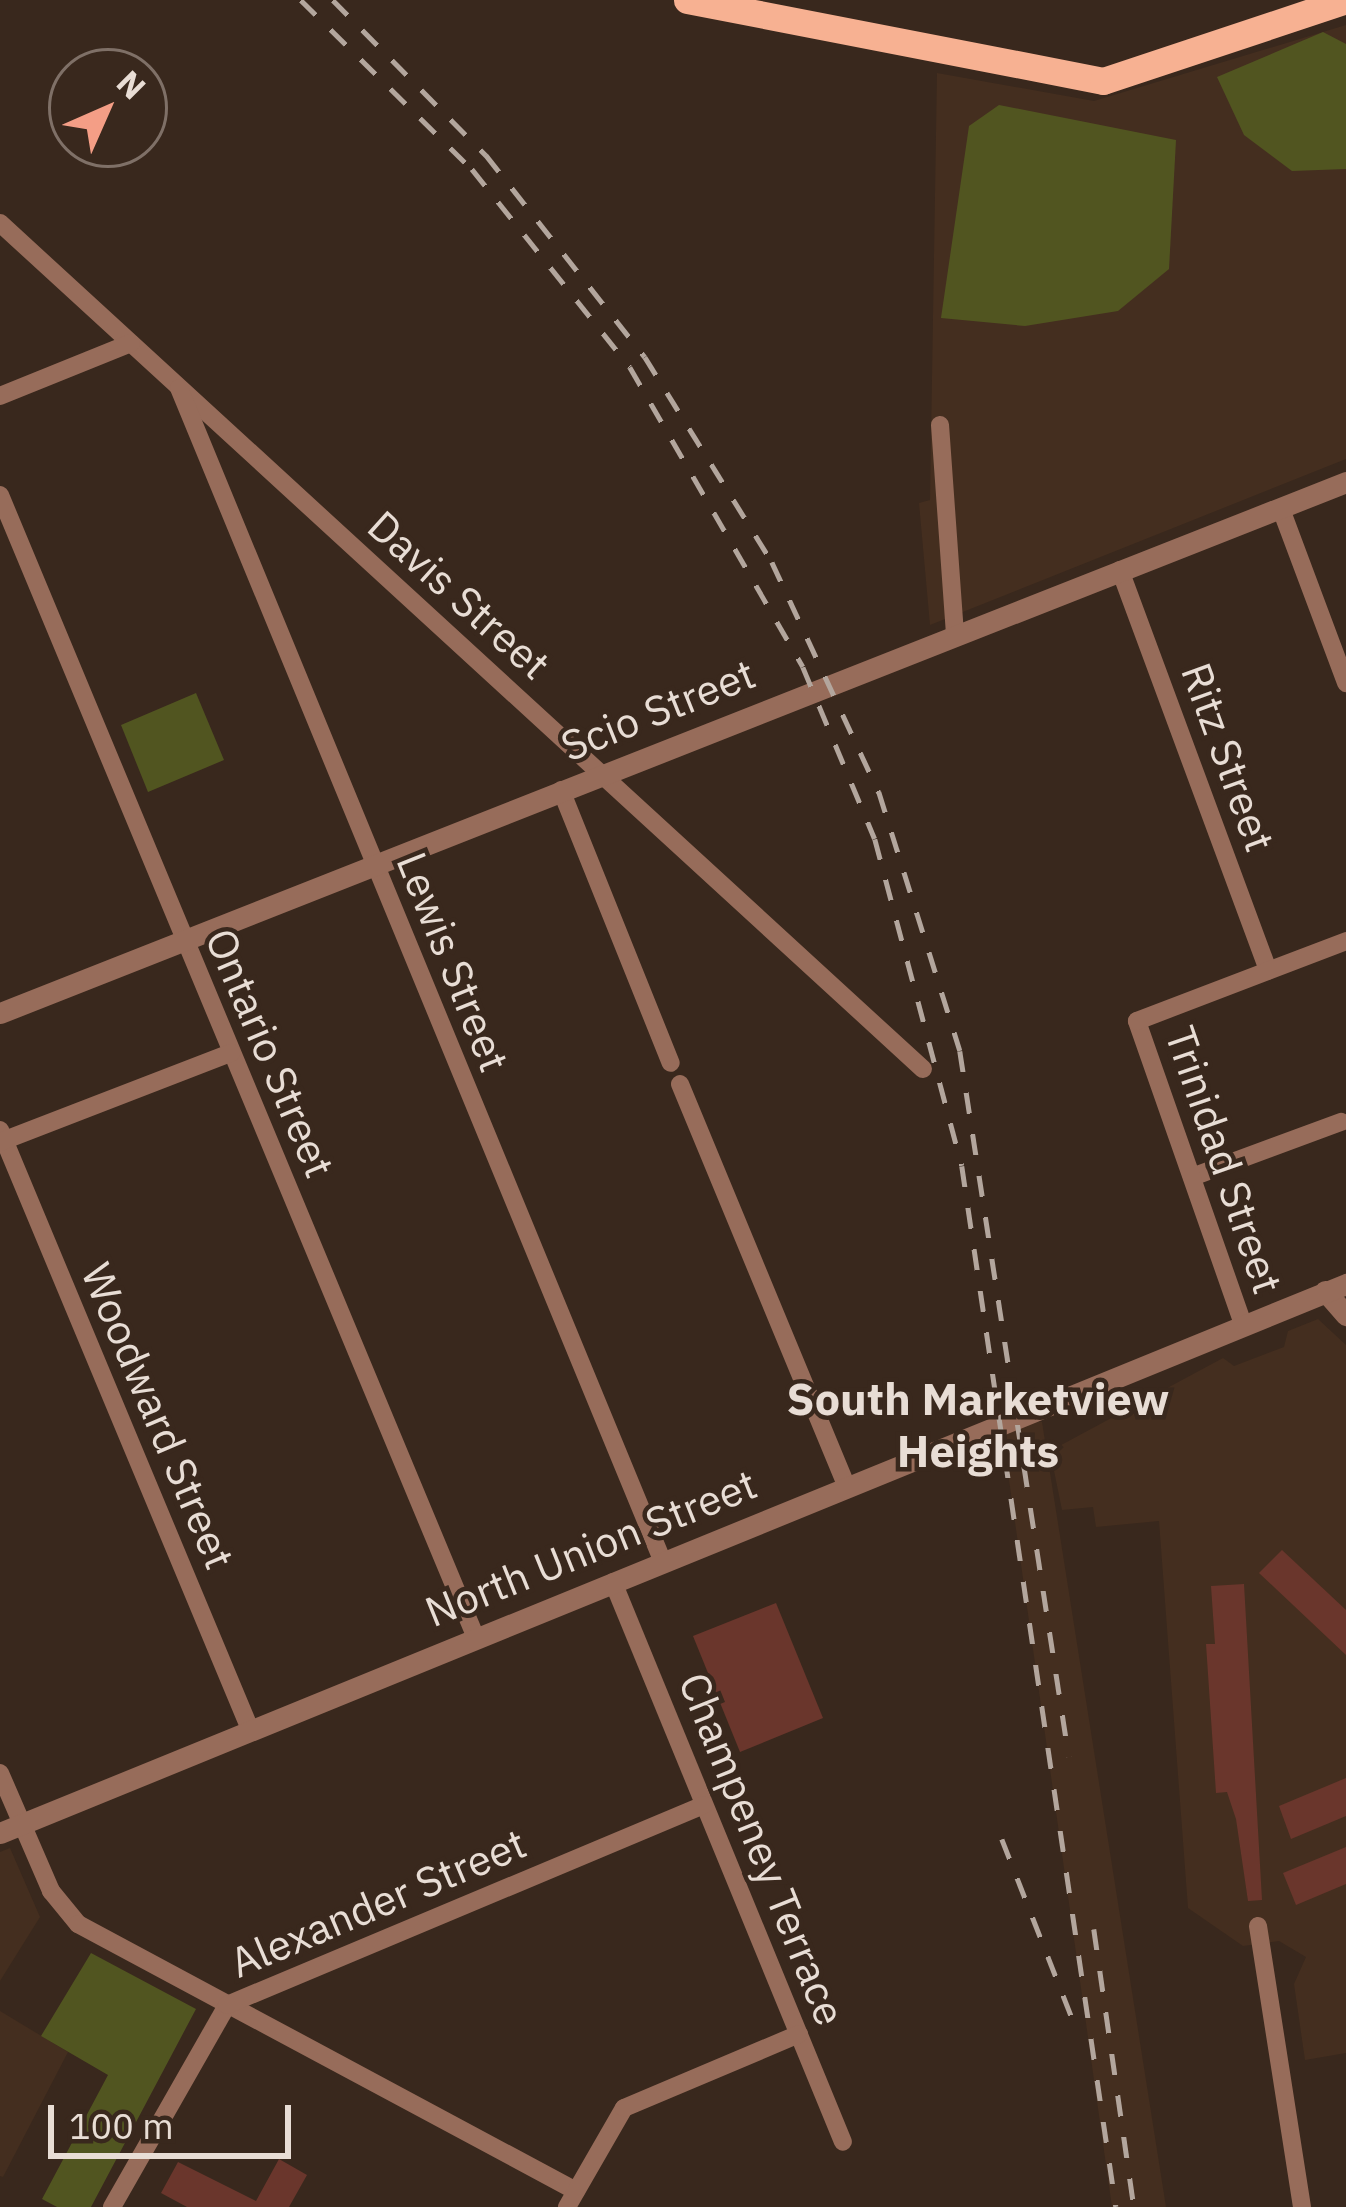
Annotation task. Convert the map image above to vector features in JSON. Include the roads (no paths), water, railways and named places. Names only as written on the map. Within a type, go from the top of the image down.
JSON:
[{"type":"main road","points":[[687,0],[1103,81],[1346,0]]},
{"type":"street","name":"Davis Street","points":[[0,224],[923,1069]]},
{"type":"street","points":[[0,397],[130,343]]},
{"type":"street","name":"Lewis Street","points":[[179,388],[663,1562]]},
{"type":"street","points":[[940,424],[955,635]]},
{"type":"street","name":"Scio Street","points":[[0,1013],[1346,482]]},
{"type":"street","name":"Ontario Street","points":[[0,495],[476,1638]]},
{"type":"street","points":[[1281,508],[1346,683]]},
{"type":"street","name":"Ritz Street","points":[[1120,570],[1268,970]]},
{"type":"street","points":[[561,790],[671,1063]]},
{"type":"street","points":[[1268,970],[1346,941]]},
{"type":"street","name":"Trinidad Street","points":[[1243,1324],[1137,1021],[1268,970]]},
{"type":"street","points":[[2,1138],[230,1053]]},
{"type":"street","points":[[680,1084],[846,1484]]},
{"type":"street","points":[[1192,1177],[1341,1122]]},
{"type":"street","name":"Woodward Street","points":[[2,1138],[250,1729]]},
{"type":"street","points":[[1336,1287],[1346,1315]]},
{"type":"street","name":"North Union Street","points":[[0,1833],[1336,1287]]},
{"type":"street","name":"Champeney Terrace","points":[[614,1582],[843,2143]]},
{"type":"street","points":[[0,1772],[22,1825],[78,1924],[572,2199],[624,2108],[799,2034]]},
{"type":"street","name":"Alexander Street","points":[[112,2207],[227,2005],[704,1805]]},
{"type":"street","points":[[1258,1926],[1302,2207]]},
{"type":"railway","points":[[301,0],[472,169],[630,367],[803,667],[875,839],[962,1166],[1116,2207]]},
{"type":"railway","points":[[333,0],[486,155],[645,357],[772,562],[879,792],[960,1051],[1069,1757]]},
{"type":"railway","points":[[1002,1839],[1076,2028]]},
{"type":"railway","points":[[1094,1929],[1134,2207]]},
{"type":"district","name":"South Marketview Heights","points":[[978,1425]]}]
